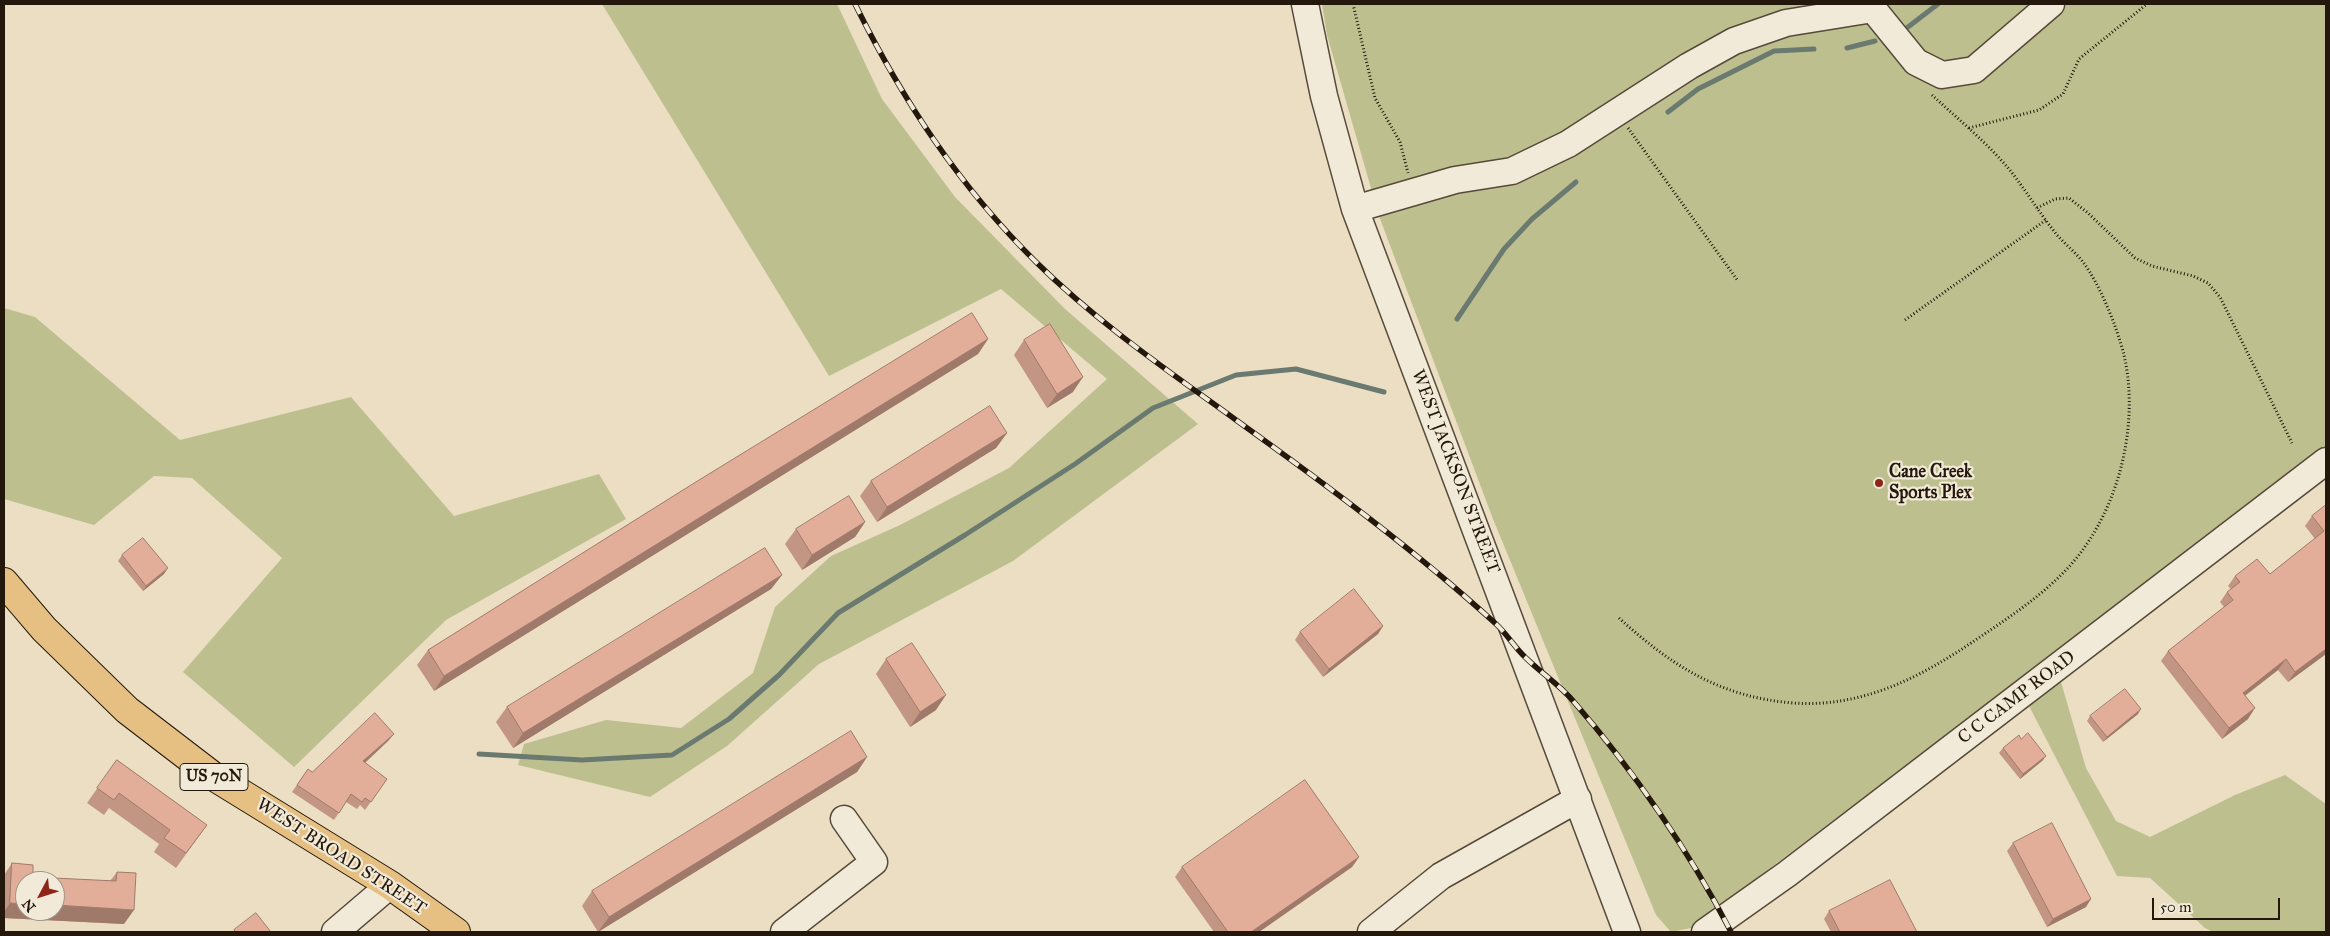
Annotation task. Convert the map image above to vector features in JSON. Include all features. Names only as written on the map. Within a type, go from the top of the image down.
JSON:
[{"type":"main road","name":"WEST BROAD STREET","points":[[4,582],[44,629],[127,710],[213,776],[390,885],[456,932]]},
{"type":"street","name":"WEST JACKSON STREET","points":[[1305,4],[1324,96],[1355,209],[1628,932]]},
{"type":"street","points":[[1355,209],[1455,180],[1512,171],[1568,144],[1682,70],[1734,41],[1786,23],[1873,9],[1916,62],[1942,75],[1974,70],[2051,4]]},
{"type":"street","name":"C C CAMP ROAD","points":[[1705,932],[1787,874],[2326,461]]},
{"type":"street","points":[[1371,932],[1441,876],[1578,799]]},
{"type":"street","points":[[784,932],[874,862],[844,819]]},
{"type":"street","points":[[335,932],[390,885]]},
{"type":"path","points":[[1353,4],[1375,98],[1400,142],[1409,177]]},
{"type":"path","points":[[1968,128],[2039,110],[2063,94],[2079,59],[2147,4]]},
{"type":"path","points":[[1619,618],[1668,660],[1717,687],[1771,700],[1824,703],[1869,696],[1918,676],[2019,611],[2063,573],[2081,553],[2112,497],[2122,469],[2127,440],[2128,385],[2124,357],[2116,328],[2102,296],[2083,263],[2046,220],[2011,172],[1968,128],[1926,90]]},
{"type":"path","points":[[1626,126],[1738,282]]},
{"type":"path","points":[[2037,208],[2055,199],[2069,198],[2088,213],[2135,258],[2152,266],[2192,276],[2208,283],[2220,297],[2292,443]]},
{"type":"path","points":[[1905,320],[2046,220]]},
{"type":"green space","points":[[602,4],[837,4],[882,99],[955,197],[1065,309],[1198,424],[1013,561],[819,664],[727,746],[650,797],[518,765],[524,744],[606,720],[681,728],[753,673],[775,607],[831,556],[900,525],[1009,468],[1107,379],[1001,289],[829,376]]},
{"type":"green space","name":"Cane Creek Sports Plex","points":[[1322,4],[2326,4],[2326,447],[1691,928],[1671,932],[1656,915],[1493,519],[1379,216],[1327,35]]},
{"type":"green space","points":[[4,308],[35,317],[180,440],[351,397],[454,516],[599,474],[626,519],[446,620],[294,767],[183,672],[282,558],[192,478],[154,476],[94,525],[4,499]]},
{"type":"green space","points":[[2061,682],[2086,768],[2116,821],[2150,837],[2235,795],[2285,775],[2326,804],[2326,932],[2213,932],[2205,928],[2150,878],[2117,876],[2028,704]]},
{"type":"building","points":[[972,313],[988,339],[444,676],[428,650],[691,485]]},
{"type":"building","points":[[1050,324],[1083,377],[1057,394],[1024,340]]},
{"type":"building","points":[[990,406],[1007,433],[887,507],[871,481]]},
{"type":"building","points":[[849,496],[865,522],[812,555],[796,529]]},
{"type":"building","points":[[2326,505],[2326,649],[2295,672],[2286,659],[2243,693],[2255,708],[2229,728],[2168,651],[2233,600],[2227,592],[2240,582],[2235,576],[2257,559],[2270,574],[2324,531],[2312,516]]},
{"type":"building","points":[[143,538],[168,568],[146,586],[122,555]]},
{"type":"building","points":[[765,548],[782,575],[523,733],[507,707]]},
{"type":"building","points":[[1354,589],[1383,626],[1329,669],[1300,632]]},
{"type":"building","points":[[912,643],[946,695],[920,712],[886,659]]},
{"type":"building","points":[[2125,689],[2141,709],[2107,737],[2090,716]]},
{"type":"building","points":[[375,713],[394,734],[363,761],[387,779],[371,802],[365,798],[362,802],[351,794],[339,813],[297,785],[308,769],[312,772]]},
{"type":"building","points":[[851,731],[867,757],[609,917],[592,891]]},
{"type":"building","points":[[2028,733],[2046,756],[2023,774],[2003,748],[2019,735],[2021,739]]},
{"type":"building","points":[[117,760],[207,825],[186,853],[164,838],[170,830],[119,793],[114,800],[97,788]]},
{"type":"building","points":[[1305,780],[1359,857],[1251,932],[1228,932],[1182,867]]},
{"type":"building","points":[[2052,823],[2091,899],[2053,919],[2013,843]]},
{"type":"building","points":[[12,863],[33,865],[33,871],[15,871],[15,903],[10,903]]},
{"type":"building","points":[[117,872],[136,873],[134,910],[65,906],[65,879],[116,881]]},
{"type":"building","points":[[1890,880],[1917,932],[1840,932],[1829,911]]},
{"type":"building","points":[[256,913],[271,932],[236,932],[234,930]]},
{"type":"waterway","points":[[1908,27],[1938,4]]},
{"type":"waterway","points":[[1847,48],[1875,41]]},
{"type":"waterway","points":[[1668,112],[1698,89],[1774,51],[1814,49]]},
{"type":"waterway","points":[[1457,319],[1504,249],[1532,219],[1576,182]]},
{"type":"waterway","points":[[479,754],[582,760],[672,755],[729,719],[779,675],[838,613],[965,535],[1075,464],[1153,408],[1236,375],[1296,369],[1384,392]]},
{"type":"railway","points":[[855,4],[893,75],[935,141],[982,204],[1009,234],[1060,285],[1108,325],[1369,518],[1434,570],[1496,624],[1532,664],[1569,696],[1618,755],[1679,842],[1731,932]]},
{"type":"place","name":"Cane Creek Sports Plex","points":[[1879,483]]}]
